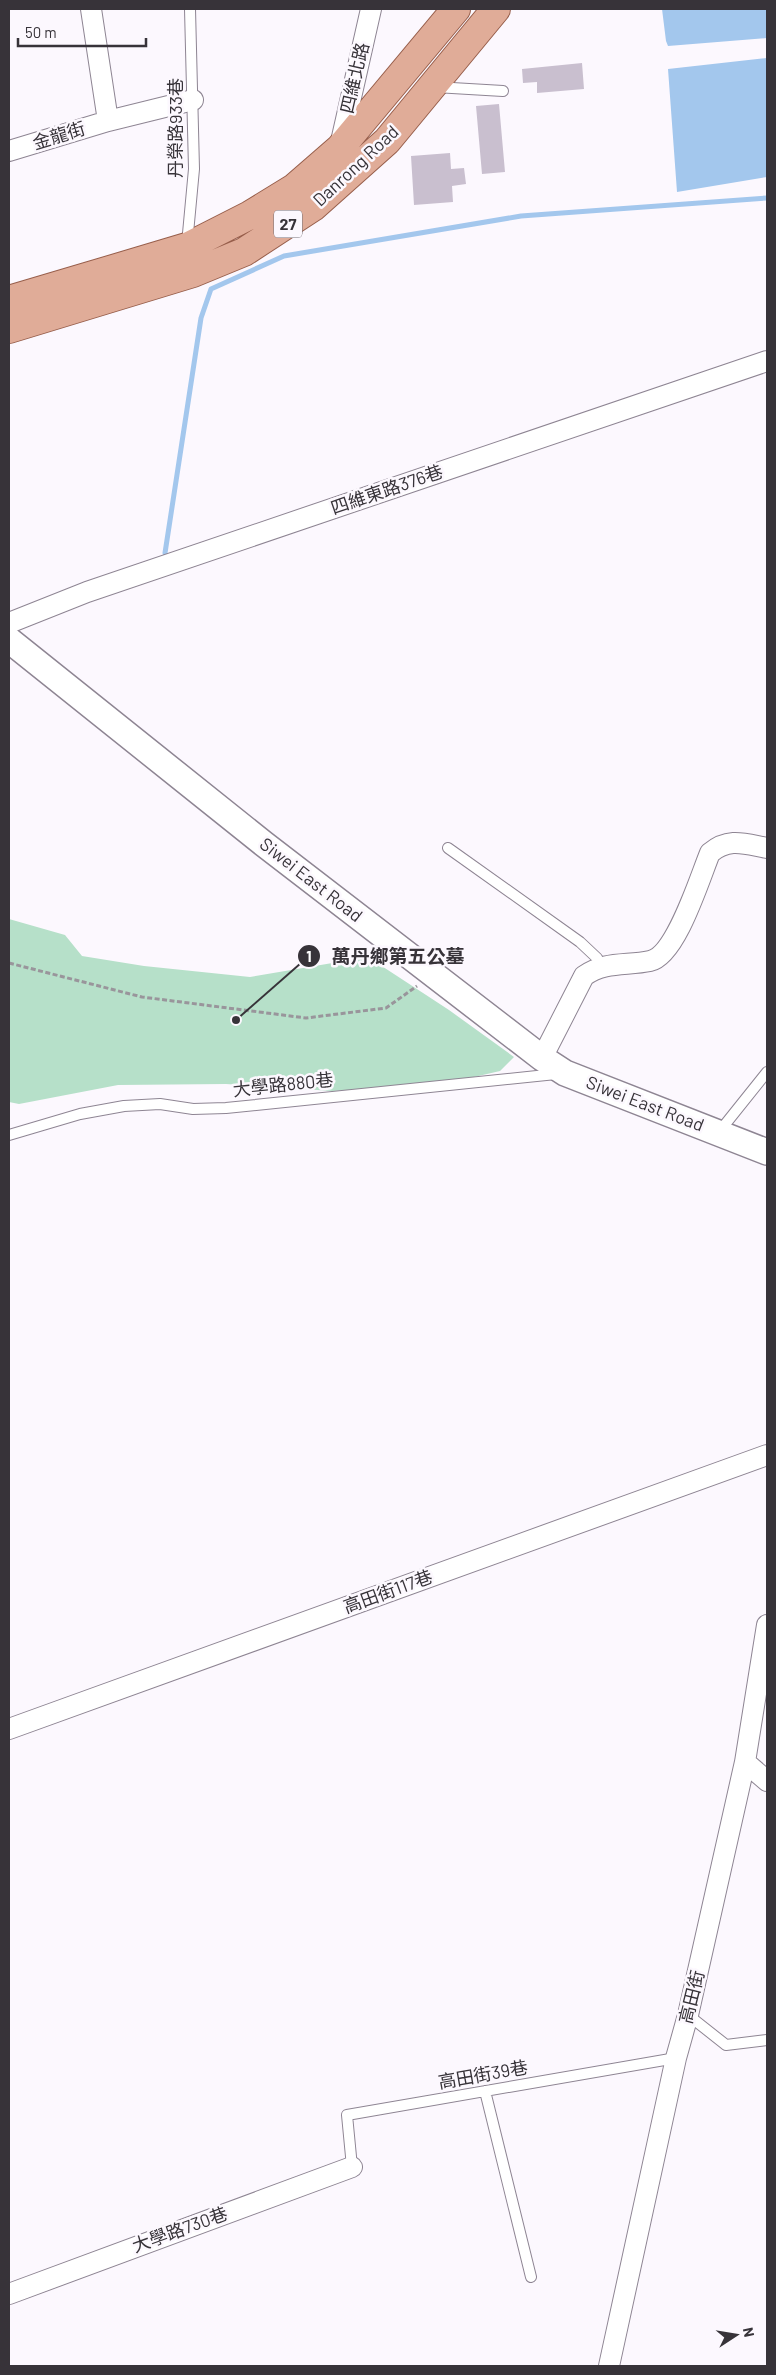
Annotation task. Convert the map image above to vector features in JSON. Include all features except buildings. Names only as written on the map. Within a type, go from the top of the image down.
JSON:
[{"type":"main road","name":"Danrong Road","points":[[9,300],[186,247],[250,215],[294,188],[340,148],[456,9]]},
{"type":"main road","name":"Danrong Road","points":[[9,330],[193,273],[244,252],[312,207],[387,141],[496,9]]},
{"type":"street","name":"金龍街","points":[[91,9],[108,121]]},
{"type":"street","name":"四維北路","points":[[340,148],[371,9]]},
{"type":"street","name":"金龍街","points":[[9,151],[108,121],[193,100]]},
{"type":"street","name":"四維東路376巷","points":[[9,623],[87,592],[767,361]]},
{"type":"street","name":"Siwei East Road","points":[[9,640],[264,844],[542,1058],[565,1073],[767,1152]]},
{"type":"street","points":[[542,1058],[584,976],[595,968],[651,961],[662,955],[679,931],[710,853],[719,845],[728,842],[767,848]]},
{"type":"street","name":"高田街117巷","points":[[9,1729],[767,1455]]},
{"type":"street","name":"高田街","points":[[609,2366],[676,2058],[688,2015],[745,1762],[767,1626]]},
{"type":"street","points":[[745,1762],[767,1781]]},
{"type":"street","name":"大學路730巷","points":[[9,2294],[352,2167]]},
{"type":"lane","name":"丹榮路933巷","points":[[186,247],[194,169],[190,9]]},
{"type":"lane","points":[[431,87],[503,91]]},
{"type":"lane","points":[[448,848],[580,942],[597,958],[602,967]]},
{"type":"lane","points":[[719,1132],[767,1072]]},
{"type":"lane","name":"大學路880巷","points":[[9,1135],[80,1114],[124,1106],[160,1104],[193,1109],[226,1108],[565,1073]]},
{"type":"lane","points":[[688,2015],[726,2045],[767,2040]]},
{"type":"lane","name":"高田街39巷","points":[[352,2167],[347,2115],[676,2058]]},
{"type":"lane","points":[[485,2091],[530,2277]]},
{"type":"path","points":[[9,963],[142,997],[306,1018],[386,1008],[433,974]]},
{"type":"green space","points":[[9,919],[65,935],[82,956],[144,966],[250,977],[368,957],[449,1010],[514,1057],[500,1071],[435,1086],[332,1091],[226,1084],[118,1085],[19,1104],[9,1102]]},
{"type":"water","points":[[662,9],[767,9],[767,38],[668,46]]},
{"type":"water","points":[[767,58],[767,177],[677,192],[668,69]]},
{"type":"waterway","points":[[165,553],[201,318],[211,289],[284,256],[521,216],[767,198]]},
{"type":"place","name":"萬丹鄉第五公墓","points":[[236,1020]]}]
